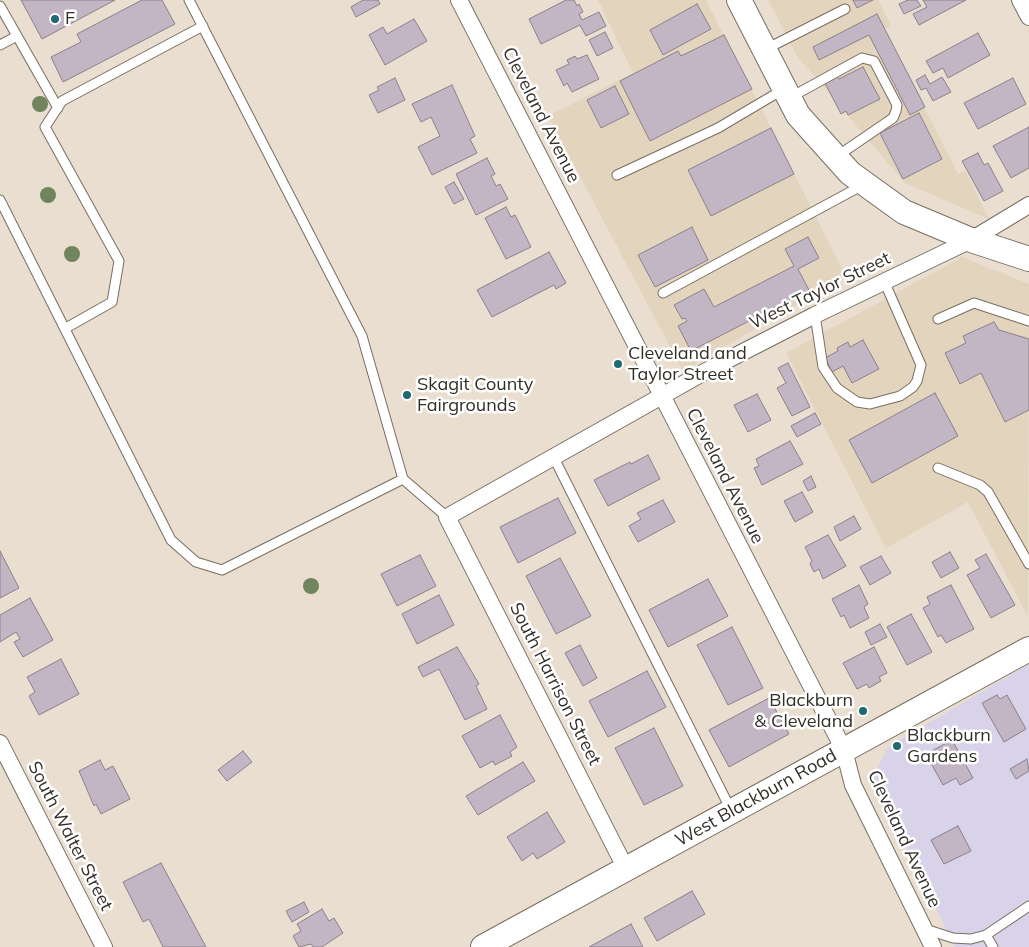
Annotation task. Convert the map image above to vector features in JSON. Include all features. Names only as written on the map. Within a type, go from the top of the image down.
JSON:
[{"type":"street","name":"Cleveland Avenue","points":[[459,0],[844,750],[853,785],[933,947]]},
{"type":"street","points":[[738,0],[798,115],[850,174],[904,212],[971,240],[1029,259]]},
{"type":"street","points":[[1020,0],[1029,16]]},
{"type":"street","name":"West Taylor Street","points":[[447,517],[708,370],[814,315],[971,240],[1029,205]]},
{"type":"street","name":"South Harrison Street","points":[[447,517],[626,870]]},
{"type":"street","name":"West Blackburn Road","points":[[483,947],[1029,649]]},
{"type":"street","name":"South Walter Street","points":[[0,743],[104,947]]},
{"type":"lane","points":[[190,0],[362,336],[403,479],[447,517]]},
{"type":"lane","points":[[0,6],[58,108]]},
{"type":"lane","points":[[764,50],[845,9]]},
{"type":"lane","points":[[66,328],[112,302],[119,261],[45,127],[62,101],[203,26]]},
{"type":"lane","points":[[0,45],[17,36]]},
{"type":"lane","points":[[617,175],[862,58],[874,61],[897,105],[896,111],[892,118],[835,157]]},
{"type":"lane","points":[[663,293],[865,184]]},
{"type":"lane","points":[[0,200],[171,540],[196,562],[222,570],[403,479]]},
{"type":"lane","points":[[814,315],[823,367],[837,388],[857,402],[870,404],[884,402],[907,392],[918,381],[920,365],[884,282]]},
{"type":"lane","points":[[938,319],[974,302],[1029,321]]},
{"type":"lane","points":[[554,458],[732,811]]},
{"type":"lane","points":[[938,468],[980,486],[988,492],[1029,564]]},
{"type":"lane","points":[[923,928],[954,938],[970,939],[986,934],[1029,906]]},
{"type":"lane","points":[[986,934],[993,947]]},
{"type":"shaded area","points":[[598,0],[706,0],[846,276],[683,371],[548,116],[633,73]]},
{"type":"shaded area","points":[[768,0],[878,0],[891,26],[885,30],[958,174],[965,171],[989,219],[905,183],[797,56]]},
{"type":"shaded area","points":[[962,257],[1029,284],[1028,617],[968,502],[886,548],[786,353]]},
{"type":"shaded area","points":[[1029,664],[1029,947],[955,947],[872,779],[888,747]]},
{"type":"building","name":"F","points":[[21,0],[115,0],[42,39]]},
{"type":"building","points":[[142,0],[162,0],[175,24],[63,82],[51,57],[81,42],[77,34]]},
{"type":"building","points":[[363,0],[378,0],[380,4],[356,17],[351,7]]},
{"type":"building","points":[[566,0],[574,0],[577,6],[579,4],[583,12],[579,14],[582,20],[599,12],[606,26],[586,36],[580,25],[541,44],[529,19]]},
{"type":"building","points":[[853,0],[873,0],[857,8]]},
{"type":"building","points":[[908,0],[917,0],[921,6],[904,14],[899,4]]},
{"type":"building","points":[[923,0],[966,0],[919,25],[913,14],[927,7]]},
{"type":"building","points":[[697,4],[711,29],[663,55],[650,30]]},
{"type":"building","points":[[877,14],[925,107],[910,115],[869,35],[819,60],[813,47]]},
{"type":"building","points":[[414,19],[427,41],[385,65],[369,35],[383,27],[387,34]]},
{"type":"building","points":[[605,32],[613,48],[597,56],[589,40]]},
{"type":"building","points":[[978,33],[990,55],[948,78],[943,68],[933,73],[926,61]]},
{"type":"building","points":[[724,35],[752,89],[650,141],[620,81],[678,51],[681,56]]},
{"type":"building","points":[[587,55],[599,79],[572,92],[567,83],[564,86],[556,70],[569,64],[567,60],[575,56],[577,59]]},
{"type":"building","points":[[863,67],[880,99],[848,115],[846,111],[841,114],[825,83],[837,77],[839,79]]},
{"type":"building","points":[[925,75],[930,84],[942,77],[951,92],[933,101],[926,88],[921,90],[916,80]]},
{"type":"building","points":[[395,78],[405,100],[378,113],[369,95],[379,90],[377,87]]},
{"type":"building","points":[[1013,78],[1026,104],[978,129],[964,103]]},
{"type":"building","points":[[452,85],[475,136],[470,139],[477,153],[432,175],[418,147],[440,136],[431,117],[421,122],[412,104]]},
{"type":"building","points":[[615,86],[629,114],[601,128],[587,100]]},
{"type":"building","points":[[919,113],[942,159],[903,179],[880,133]]},
{"type":"building","points":[[1029,127],[1029,168],[1011,178],[993,146]]},
{"type":"building","points":[[771,128],[794,174],[711,216],[688,170]]},
{"type":"building","points":[[978,153],[984,165],[988,163],[1003,191],[984,201],[962,161]]},
{"type":"building","points":[[487,158],[495,174],[491,176],[496,186],[500,184],[508,199],[476,215],[456,174]]},
{"type":"building","points":[[454,182],[464,199],[454,204],[445,187]]},
{"type":"building","points":[[506,207],[511,217],[515,215],[531,247],[506,259],[485,218]]},
{"type":"building","points":[[692,227],[708,260],[655,287],[638,255]]},
{"type":"building","points":[[808,237],[819,258],[798,269],[809,290],[691,351],[678,326],[687,321],[685,318],[682,319],[674,305],[704,289],[714,307],[794,266],[785,249]]},
{"type":"building","points":[[549,252],[566,283],[556,289],[554,285],[492,317],[477,290]]},
{"type":"building","points":[[994,322],[999,330],[1029,339],[1029,410],[1005,422],[981,373],[960,384],[945,353],[966,343],[963,336]]},
{"type":"building","points":[[863,340],[879,369],[852,383],[843,366],[832,372],[825,358],[838,351],[837,348],[848,342],[850,347]]},
{"type":"building","points":[[788,363],[810,407],[792,416],[777,388],[786,383],[778,368]]},
{"type":"building","points":[[935,393],[958,436],[872,483],[849,440]]},
{"type":"building","points":[[757,394],[771,420],[748,432],[734,405]]},
{"type":"building","points":[[815,413],[821,424],[797,437],[791,426]]},
{"type":"building","points":[[790,441],[803,464],[762,485],[754,468],[759,466],[756,459]]},
{"type":"building","points":[[648,455],[660,479],[608,506],[594,480]]},
{"type":"building","points":[[811,476],[816,487],[808,491],[803,481]]},
{"type":"building","points":[[802,492],[813,512],[795,522],[784,501]]},
{"type":"building","points":[[558,498],[576,533],[518,563],[500,527]]},
{"type":"building","points":[[663,500],[675,522],[638,542],[629,526],[641,519],[637,513]]},
{"type":"building","points":[[854,516],[861,529],[840,541],[834,527]]},
{"type":"building","points":[[828,535],[846,566],[823,579],[819,569],[814,572],[810,564],[812,561],[805,547]]},
{"type":"building","points":[[0,551],[19,588],[0,598]]},
{"type":"building","points":[[950,552],[959,568],[941,578],[932,562]]},
{"type":"building","points":[[986,554],[1015,605],[991,618],[967,575],[980,568],[975,560]]},
{"type":"building","points":[[420,555],[436,586],[397,606],[381,574]]},
{"type":"building","points":[[881,556],[891,573],[870,585],[860,567]]},
{"type":"building","points":[[560,558],[591,616],[556,634],[526,576]]},
{"type":"building","points":[[708,579],[728,616],[668,647],[649,610]]},
{"type":"building","points":[[859,585],[868,604],[864,607],[869,618],[850,628],[844,615],[841,617],[832,599]]},
{"type":"building","points":[[951,585],[974,629],[946,643],[941,635],[938,637],[923,608],[930,604],[927,597]]},
{"type":"building","points":[[439,595],[454,625],[417,644],[402,614]]},
{"type":"building","points":[[30,598],[53,640],[23,657],[14,642],[20,639],[16,632],[0,642],[0,615]]},
{"type":"building","points":[[911,614],[932,652],[907,665],[887,627]]},
{"type":"building","points":[[880,624],[887,637],[871,645],[865,632]]},
{"type":"building","points":[[732,627],[763,688],[728,705],[697,645]]},
{"type":"building","points":[[580,645],[597,678],[583,686],[565,653]]},
{"type":"building","points":[[457,647],[479,684],[476,686],[487,709],[465,720],[439,669],[423,677],[418,667]]},
{"type":"building","points":[[874,647],[887,673],[879,677],[881,681],[869,688],[867,684],[857,689],[843,663]]},
{"type":"building","points":[[61,659],[79,694],[39,715],[29,696],[35,692],[27,677]]},
{"type":"building","points":[[647,671],[666,707],[608,737],[589,701]]},
{"type":"building","points":[[997,695],[1000,699],[1007,695],[1026,729],[1004,742],[982,703]]},
{"type":"building","points":[[769,698],[789,734],[729,767],[709,730]]},
{"type":"building","points":[[500,715],[517,747],[510,752],[512,756],[495,765],[493,761],[480,768],[462,736]]},
{"type":"building","points":[[654,728],[683,786],[644,805],[615,748]]},
{"type":"building","points":[[952,740],[973,778],[960,785],[956,778],[943,785],[926,754]]},
{"type":"building","points":[[243,751],[252,762],[227,781],[218,770]]},
{"type":"building","points":[[1027,759],[1029,771],[1016,779],[1010,769]]},
{"type":"building","points":[[100,760],[105,770],[113,766],[130,799],[101,814],[96,804],[94,806],[79,771]]},
{"type":"building","points":[[523,762],[535,781],[478,815],[466,796]]},
{"type":"building","points":[[547,812],[565,842],[537,859],[533,853],[522,861],[507,837]]},
{"type":"building","points":[[958,826],[971,851],[944,864],[931,840]]},
{"type":"building","points":[[161,863],[206,947],[163,947],[149,919],[143,922],[123,882]]},
{"type":"building","points":[[692,891],[705,914],[657,941],[644,918]]},
{"type":"building","points":[[304,902],[309,912],[292,922],[286,911]]},
{"type":"building","points":[[322,909],[329,921],[334,918],[343,933],[322,947],[313,947],[311,944],[299,947],[293,936],[301,931],[297,924]]},
{"type":"building","points":[[631,924],[643,947],[589,947]]},
{"type":"place","name":"F","points":[[55,19]]},
{"type":"place","name":"Cleveland and Taylor Street","points":[[618,364]]},
{"type":"place","name":"Skagit County Fairgrounds","points":[[407,395]]},
{"type":"place","name":"Blackburn & Cleveland","points":[[863,711]]},
{"type":"place","name":"Blackburn Gardens","points":[[897,746]]}]
